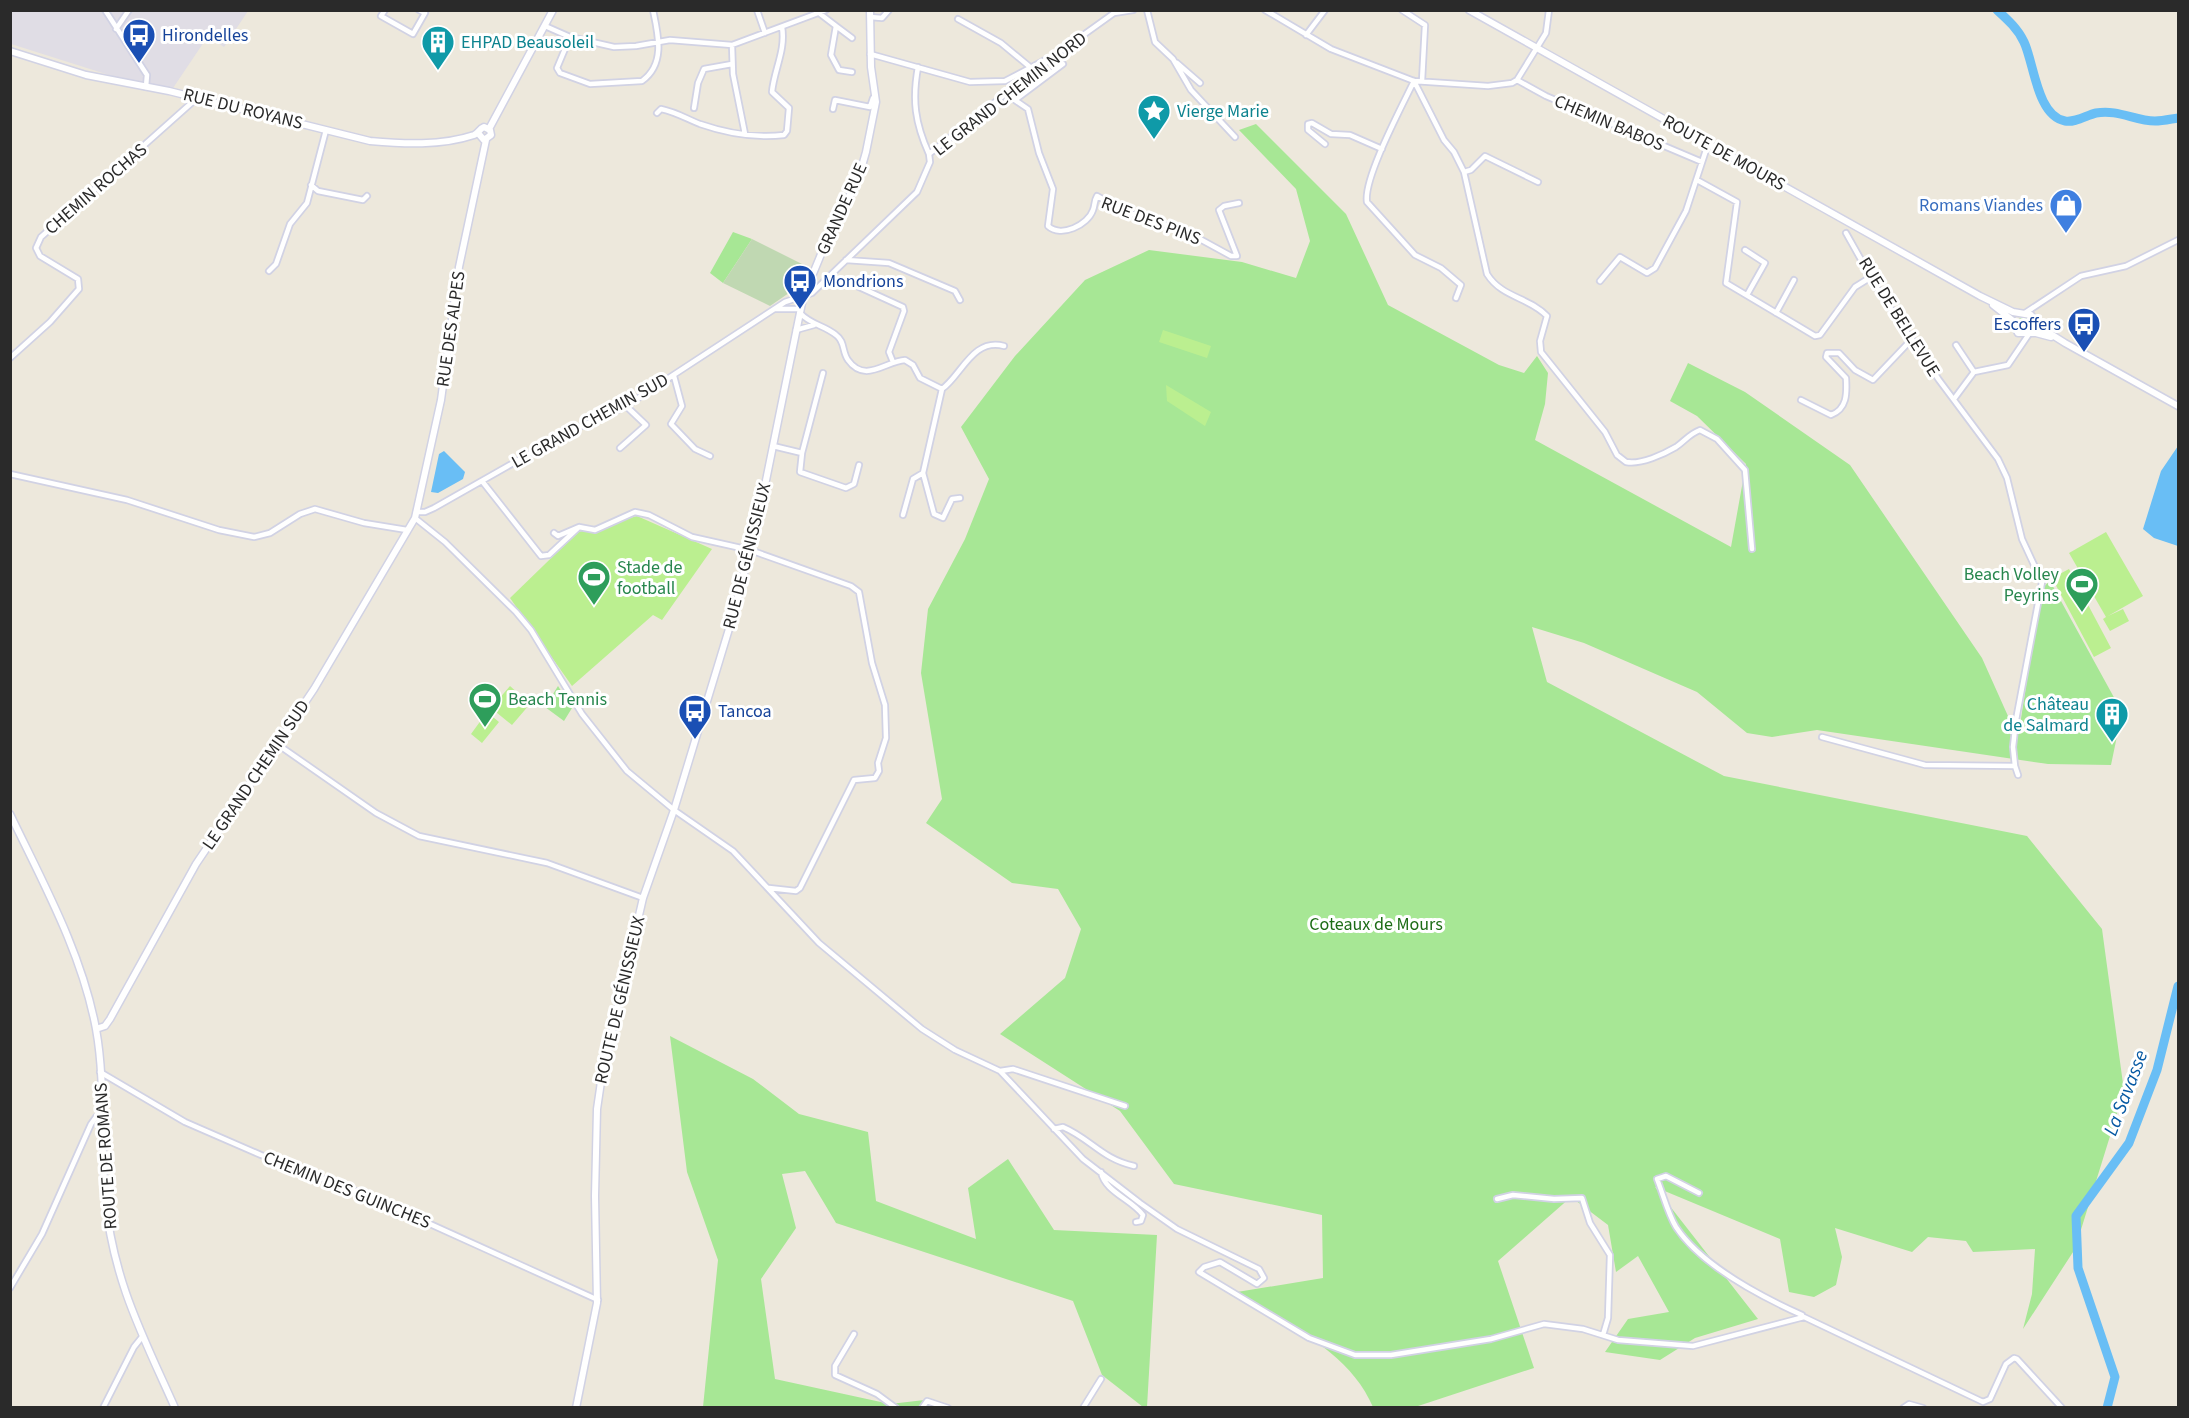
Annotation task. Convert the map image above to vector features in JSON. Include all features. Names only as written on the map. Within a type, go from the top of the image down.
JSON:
[{"type":"street","points":[[105,10],[147,75],[146,87]]},
{"type":"street","points":[[116,28],[129,10]]},
{"type":"street","points":[[385,10],[381,16],[413,34],[425,13],[419,10]]},
{"type":"street","points":[[570,36],[557,68],[560,73],[591,84],[642,81],[653,68],[660,42],[653,10]]},
{"type":"street","points":[[757,10],[765,33]]},
{"type":"street","points":[[546,26],[570,36],[614,47],[681,40],[732,45],[826,10]]},
{"type":"street","points":[[870,14],[882,18],[889,10]]},
{"type":"street","name":"LE GRAND CHEMIN NORD","points":[[803,298],[917,192],[930,162],[929,154],[1114,12],[1133,10]]},
{"type":"street","points":[[1147,10],[1155,42],[1200,83]]},
{"type":"street","points":[[1306,35],[1325,10]]},
{"type":"street","points":[[1402,10],[1425,25],[1422,81]]},
{"type":"street","name":"ROUTE DE MOURS","points":[[1469,10],[1980,296],[2022,314],[2065,343],[2178,406]]},
{"type":"street","points":[[1267,11],[1331,48],[1414,81],[1488,86],[1502,85],[1517,80],[1546,33],[1549,10]]},
{"type":"street","points":[[489,129],[482,128],[478,133],[480,138],[486,140],[491,135],[489,129],[546,26],[550,12]]},
{"type":"street","points":[[819,13],[852,38]]},
{"type":"street","name":"GRANDE RUE","points":[[803,298],[831,230],[860,174],[876,102],[870,54],[870,14]]},
{"type":"street","points":[[958,20],[1001,43],[1030,67]]},
{"type":"street","points":[[836,26],[831,55],[839,70],[852,72]]},
{"type":"street","points":[[657,113],[661,109],[681,114],[699,123],[745,134],[782,135],[787,130],[789,108],[772,92],[774,75],[781,60],[782,27]]},
{"type":"street","points":[[732,45],[732,64],[745,134]]},
{"type":"street","name":"RUE DU ROYANS","points":[[10,51],[86,75],[197,98],[370,141],[400,143],[435,141],[478,133]]},
{"type":"street","points":[[870,54],[970,82],[987,83],[1005,81],[1052,58]]},
{"type":"street","points":[[1173,59],[1191,90],[1235,137]]},
{"type":"street","points":[[694,108],[698,83],[704,69],[732,64]]},
{"type":"street","points":[[1015,100],[1063,64]]},
{"type":"street","points":[[918,67],[913,90],[916,114],[929,154]]},
{"type":"street","name":"CHEMIN BABOS","points":[[1517,80],[1546,96],[1702,162]]},
{"type":"street","points":[[1414,81],[1382,149],[1365,194],[1367,202],[1415,255],[1453,276],[1461,285],[1456,298]]},
{"type":"street","points":[[1414,81],[1443,140],[1454,152],[1464,172],[1487,274],[1494,285],[1502,291],[1547,316],[1540,341],[1541,352],[1599,423],[1617,455],[1626,462],[1641,461],[1676,447],[1688,436],[1700,430],[1717,439],[1745,470],[1752,549]]},
{"type":"street","points":[[833,109],[835,100],[870,107],[875,93]]},
{"type":"street","name":"RUE DES PINS","points":[[1006,94],[1028,109],[1039,153],[1053,189],[1048,226],[1053,231],[1063,231],[1085,221],[1093,211],[1097,196],[1126,212],[1187,232],[1231,256],[1237,256],[1219,210],[1224,206],[1239,203]]},
{"type":"street","name":"CHEMIN ROCHAS","points":[[10,358],[50,322],[79,289],[78,279],[40,256],[36,248],[41,237],[197,98]]},
{"type":"street","points":[[1325,144],[1308,130],[1308,124],[1312,123],[1331,134],[1350,135],[1382,149]]},
{"type":"street","points":[[269,271],[276,264],[290,225],[307,203],[326,129]]},
{"type":"street","name":"RUE DES ALPES","points":[[416,512],[441,400],[459,267],[486,140]]},
{"type":"street","points":[[1600,281],[1620,257],[1647,273],[1653,270],[1680,223],[1708,144]]},
{"type":"street","points":[[1464,172],[1471,170],[1485,156],[1538,182]]},
{"type":"street","points":[[1697,180],[1737,202],[1726,283],[1815,336],[1820,335],[1855,287],[1871,277]]},
{"type":"street","points":[[311,185],[318,191],[363,200],[367,196]]},
{"type":"street","name":"RUE DE BELLEVUE","points":[[1846,233],[1871,277],[1912,339],[2003,469],[2022,539],[2042,582],[2016,720],[2013,747],[2018,776]]},
{"type":"street","points":[[2013,323],[2022,314],[2081,276],[2126,266],[2178,240]]},
{"type":"street","points":[[1745,250],[1765,263],[1747,295]]},
{"type":"street","points":[[846,260],[889,263],[955,291],[960,300]]},
{"type":"street","points":[[1776,313],[1794,280]]},
{"type":"street","points":[[857,286],[903,306],[904,311],[889,352],[893,362]]},
{"type":"street","name":"ROUTE DE MOURS","points":[[1980,296],[2013,323],[2018,333],[2065,343]]},
{"type":"street","name":"LE GRAND CHEMIN SUD","points":[[96,1029],[105,1026],[110,1019],[196,864],[314,689],[407,532],[416,512],[434,508],[568,432],[626,406],[784,302],[803,298]]},
{"type":"street","name":"RUE DE GÉNISSIEUX","points":[[674,810],[732,619],[750,550],[803,298]]},
{"type":"street","points":[[1954,399],[1974,372],[2006,367],[2019,346],[2030,334],[2039,304]]},
{"type":"street","points":[[773,310],[800,311],[814,325],[836,334],[843,344],[848,361],[861,369],[878,370],[893,362],[909,361],[920,378],[942,390]]},
{"type":"street","points":[[796,331],[814,325]]},
{"type":"street","points":[[2018,333],[2019,346]]},
{"type":"street","points":[[1802,400],[1831,415],[1838,412],[1843,405],[1846,378],[1826,357],[1827,352],[1839,353],[1855,370],[1873,380],[1912,339]]},
{"type":"street","points":[[960,498],[952,499],[944,518],[934,514],[923,473],[943,394],[942,390],[970,357],[982,349],[998,344],[1004,346]]},
{"type":"street","points":[[1956,345],[1974,372]]},
{"type":"street","points":[[823,374],[802,453],[800,472],[846,488],[854,484],[860,465]]},
{"type":"street","points":[[674,376],[682,406],[671,424],[695,449],[710,456]]},
{"type":"street","points":[[620,448],[646,425],[626,406]]},
{"type":"street","points":[[773,447],[802,453]]},
{"type":"street","points":[[903,515],[914,479],[923,473]]},
{"type":"street","points":[[10,474],[127,500],[219,530],[254,537],[270,533],[300,514],[315,509],[407,532]]},
{"type":"street","points":[[482,481],[541,556],[549,555],[579,526]]},
{"type":"street","points":[[416,512],[516,612],[531,630],[582,714],[627,771],[674,810],[733,851],[819,943],[914,1023],[955,1050],[1000,1071],[1054,1129],[1101,1172],[1177,1229],[1258,1269],[1264,1278],[1257,1284],[1220,1262],[1204,1267],[1200,1273],[1210,1276],[1309,1338],[1347,1354],[1391,1355],[1502,1338],[1544,1324],[1569,1326],[1626,1341],[1692,1346],[1804,1317]]},
{"type":"street","points":[[554,533],[558,536],[579,526],[595,530],[635,512],[649,515],[692,537],[750,550],[851,585],[859,592],[872,663],[885,705],[886,738],[878,764],[878,775],[854,780],[800,888],[796,891],[769,888]]},
{"type":"street","points":[[1822,737],[1925,765],[2015,766]]},
{"type":"street","points":[[277,744],[376,813],[419,836],[547,863],[643,898]]},
{"type":"street","name":"ROUTE DE GÉNISSIEUX","points":[[598,1300],[595,1196],[599,1088],[643,898],[674,810]]},
{"type":"street","name":"ROUTE DE ROMANS","points":[[10,814],[63,926],[82,979],[96,1029],[105,1190],[110,1230],[122,1285],[142,1337],[175,1407]]},
{"type":"street","points":[[98,1045],[110,1019]]},
{"type":"street","points":[[1000,1071],[1013,1069],[1125,1106]]},
{"type":"street","name":"CHEMIN DES GUINCHES","points":[[100,1072],[185,1122],[261,1155],[366,1195],[598,1300]]},
{"type":"street","points":[[10,1288],[42,1234],[91,1124],[96,1117],[102,1115]]},
{"type":"street","points":[[1054,1129],[1063,1127],[1076,1132],[1115,1162],[1134,1166]]},
{"type":"street","points":[[1101,1172],[1105,1184],[1137,1207],[1143,1215],[1141,1221],[1136,1222]]},
{"type":"street","points":[[1699,1193],[1666,1176],[1657,1179],[1676,1227],[1707,1258],[1755,1294],[1986,1402]]},
{"type":"street","points":[[1497,1198],[1513,1195],[1554,1199],[1582,1198],[1587,1218],[1610,1256],[1608,1318],[1603,1335]]},
{"type":"street","points":[[576,1407],[598,1300]]},
{"type":"street","points":[[854,1334],[835,1366],[835,1376],[877,1394],[896,1407]]},
{"type":"street","points":[[104,1407],[134,1347],[142,1337]]},
{"type":"street","points":[[1979,1407],[1986,1402],[2006,1364],[2014,1358],[2020,1361],[2062,1407]]},
{"type":"street","points":[[1083,1407],[1101,1379]]},
{"type":"street","points":[[922,1407],[927,1401],[934,1401],[948,1407]]},
{"type":"street","points":[[1903,1407],[1909,1404],[1923,1407]]},
{"type":"shaded area","points":[[10,11],[248,11],[224,47],[208,36],[169,94],[11,44]]},
{"type":"green space","name":"Coteaux de Mours","points":[[1256,124],[1346,214],[1388,305],[1499,365],[1524,373],[1537,356],[1548,373],[1545,404],[1535,440],[1731,547],[1746,464],[1697,416],[1670,401],[1688,363],[1745,392],[1850,465],[1982,658],[2012,725],[2020,725],[2041,589],[2050,581],[2122,712],[2111,765],[2048,764],[1817,730],[1772,737],[1747,733],[1697,692],[1584,643],[1532,627],[1547,682],[1724,776],[2027,836],[2102,929],[2124,1091],[2075,1249],[2023,1329],[2032,1294],[2035,1249],[1973,1252],[1966,1241],[1928,1237],[1912,1252],[1835,1228],[1842,1257],[1836,1285],[1814,1297],[1789,1292],[1780,1239],[1655,1187],[1758,1319],[1695,1338],[1660,1360],[1605,1352],[1628,1319],[1669,1312],[1638,1256],[1616,1272],[1608,1225],[1571,1197],[1498,1261],[1534,1368],[1415,1407],[1373,1407],[1362,1387],[1348,1369],[1331,1353],[1292,1326],[1231,1293],[1323,1278],[1322,1215],[1174,1184],[1120,1111],[1000,1034],[1065,978],[1081,929],[1058,889],[1012,883],[926,823],[942,799],[921,673],[928,609],[965,539],[989,479],[961,427],[1015,356],[1085,280],[1149,250],[1242,262],[1296,278],[1310,241],[1296,189],[1239,130]]},
{"type":"green space","points":[[733,232],[752,239],[723,283],[710,273]]},
{"type":"green space","points":[[752,239],[810,268],[805,282],[770,306],[723,283]]},
{"type":"green space","points":[[2021,317],[2027,317],[2031,324],[2027,331],[2021,331],[2017,327],[2017,321]]},
{"type":"green space","points":[[1163,330],[1211,346],[1207,358],[1159,342]]},
{"type":"green space","points":[[1166,385],[1211,412],[1205,426],[1167,401]]},
{"type":"green space","name":"Stade de football","points":[[637,516],[712,549],[662,620],[653,615],[572,686],[510,598],[578,532]]},
{"type":"green space","points":[[2106,532],[2143,596],[2108,616],[2123,609],[2129,621],[2110,631],[2103,619],[2106,617],[2069,553]]},
{"type":"green space","name":"Beach Volley Peyrins","points":[[2069,569],[2111,648],[2094,657],[2052,578]]},
{"type":"green space","points":[[510,686],[530,704],[512,725],[491,708]]},
{"type":"green space","points":[[558,686],[572,708],[564,721],[545,707]]},
{"type":"green space","name":"Beach Tennis","points":[[487,712],[499,722],[482,743],[471,734]]},
{"type":"green space","points":[[670,1036],[753,1079],[799,1114],[868,1132],[876,1201],[976,1239],[968,1188],[1008,1159],[1054,1230],[1157,1235],[1147,1407],[1143,1407],[1102,1375],[1073,1301],[836,1223],[805,1171],[782,1174],[796,1228],[761,1279],[775,1379],[890,1404],[933,1399],[944,1407],[703,1407],[718,1260],[687,1172]]},
{"type":"water","points":[[2178,446],[2178,546],[2154,538],[2143,529],[2161,471]]},
{"type":"water","points":[[444,451],[465,472],[463,479],[438,493],[431,492],[439,454]]},
{"type":"waterway","name":"La Savasse","points":[[1997,10],[2022,37],[2042,99],[2048,110],[2056,117],[2069,121],[2104,112],[2148,120],[2161,121],[2178,118]]},
{"type":"waterway","name":"La Savasse","points":[[2107,1408],[2115,1377],[2078,1268],[2076,1216],[2129,1143],[2157,1070],[2178,986]]},
{"type":"place","name":"Hirondelles","points":[[139,64]]},
{"type":"place","name":"EHPAD Beausoleil","points":[[438,71]]},
{"type":"place","name":"Vierge Marie","points":[[1154,140]]},
{"type":"place","name":"Romans Viandes","points":[[2066,234]]},
{"type":"place","name":"Mondrions","points":[[800,310]]},
{"type":"place","name":"Escoffers","points":[[2084,353]]},
{"type":"place","name":"Stade de football","points":[[594,606]]},
{"type":"place","name":"Beach Volley Peyrins","points":[[2082,613]]},
{"type":"place","name":"Beach Tennis","points":[[485,728]]},
{"type":"place","name":"Tancoa","points":[[695,740]]},
{"type":"place","name":"Château de Salmard","points":[[2112,743]]}]
